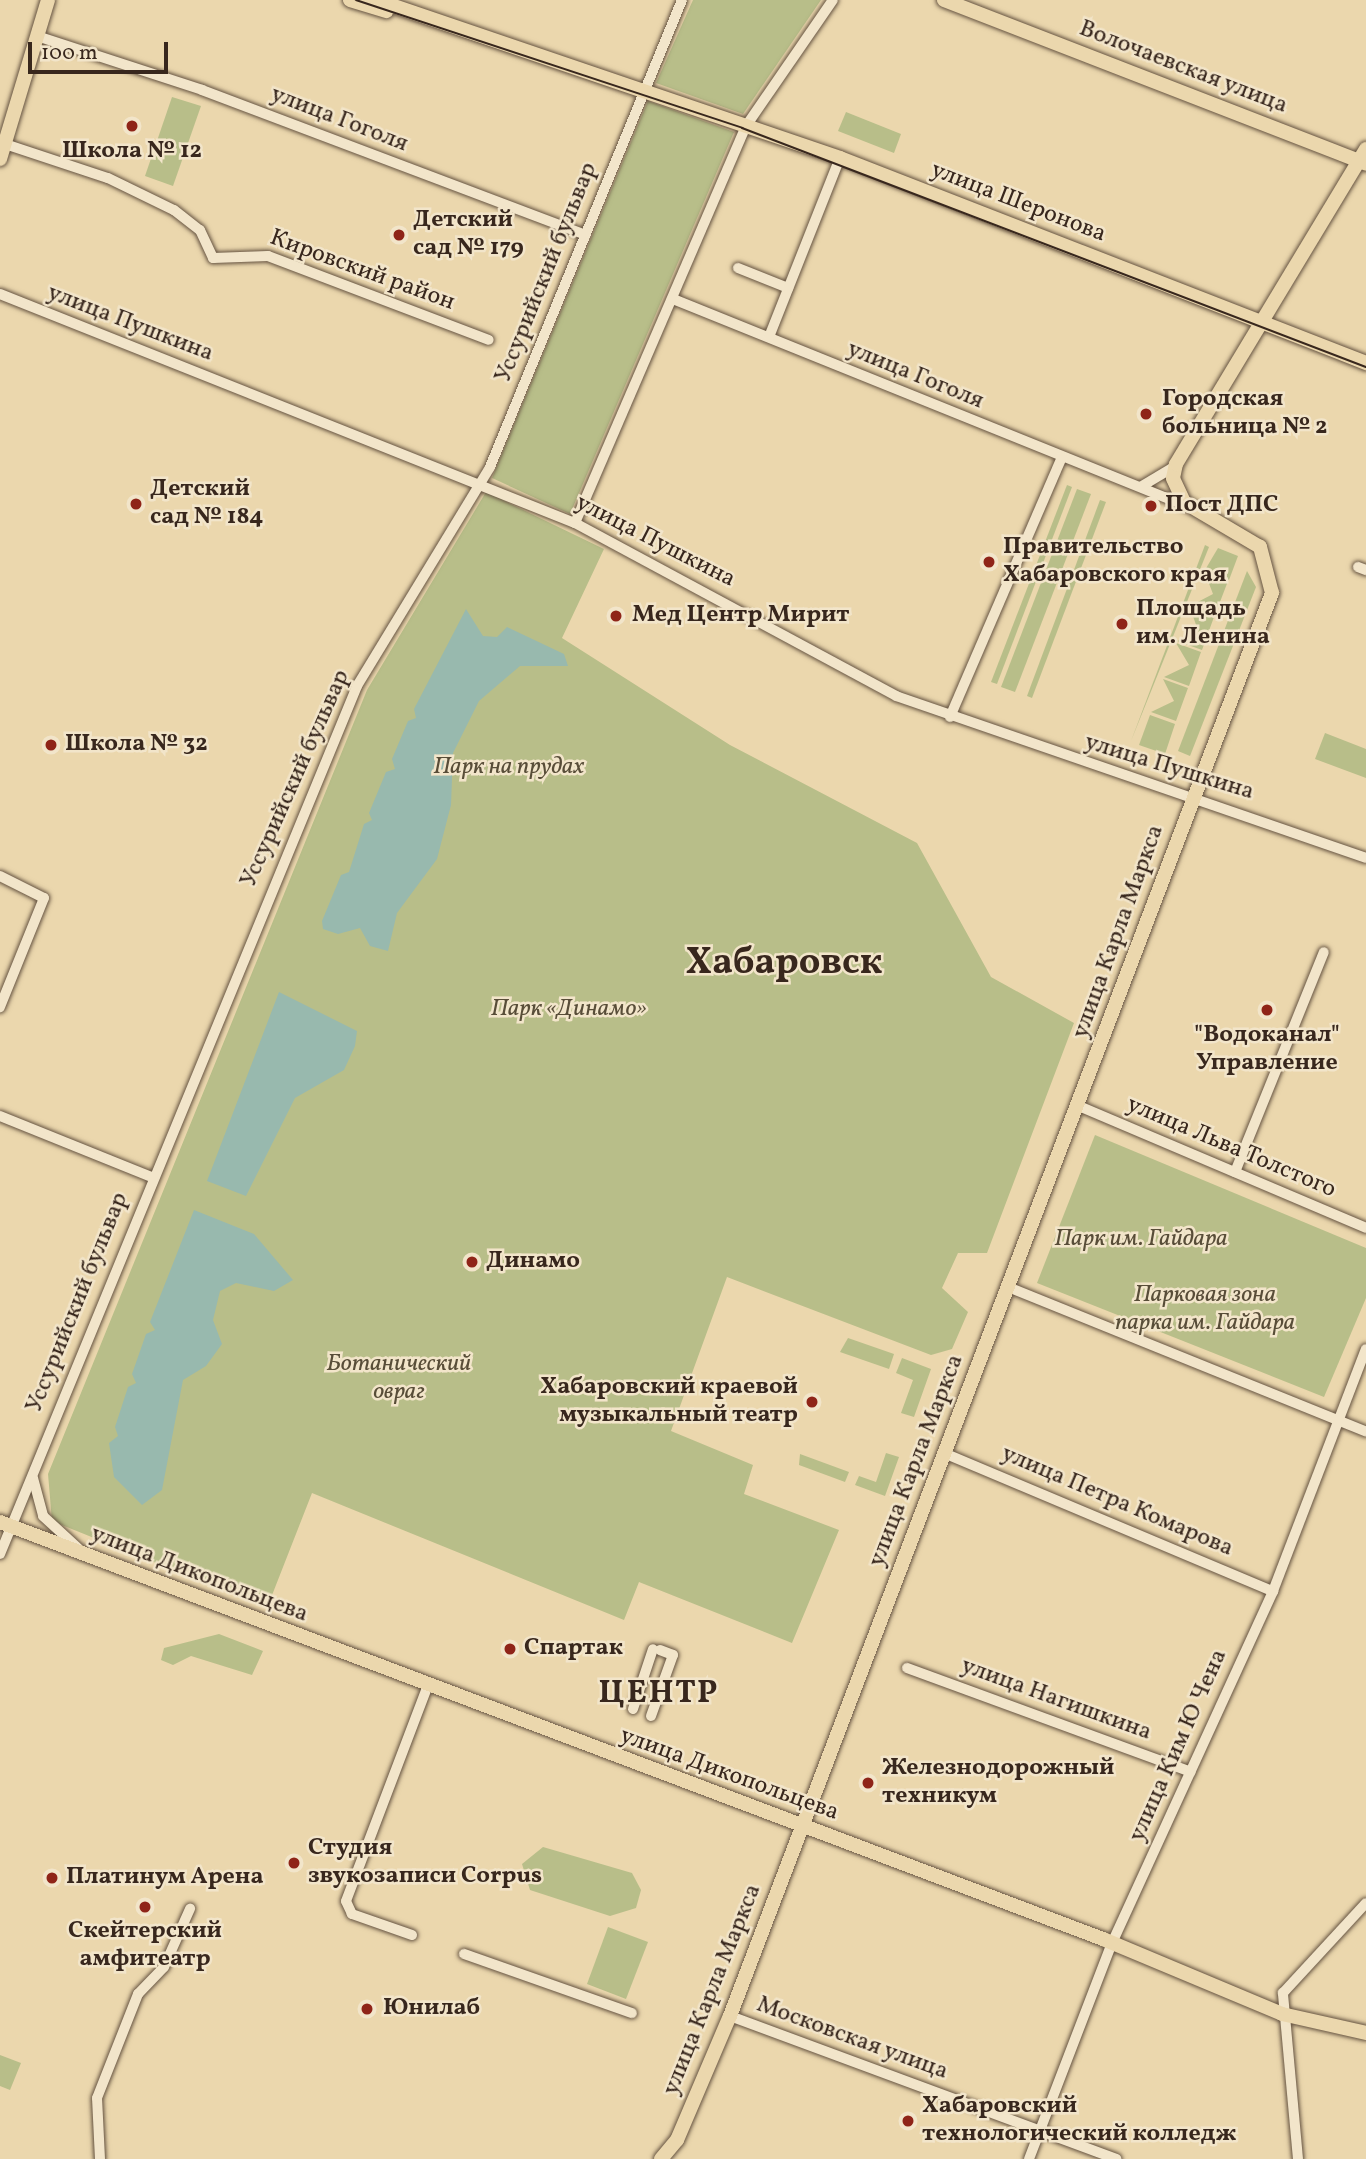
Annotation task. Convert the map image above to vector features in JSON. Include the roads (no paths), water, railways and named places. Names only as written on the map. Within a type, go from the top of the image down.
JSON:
[{"type":"main road","points":[[0,159],[48,0]]},
{"type":"main road","name":"улица Шеронова","points":[[350,0],[647,90]]},
{"type":"main road","name":"улица Шеронова","points":[[376,0],[647,90],[840,158],[1366,363]]},
{"type":"main road","name":"Волочаевская улица","points":[[944,0],[1363,158]]},
{"type":"main road","points":[[1194,509],[1178,492],[1176,464],[1363,158]]},
{"type":"main road","name":"улица Карла Маркса","points":[[661,2159],[677,2140],[730,2016],[1079,1106],[1273,584],[1256,541],[1194,509]]},
{"type":"main road","name":"улица Дикопольцева","points":[[6,1524],[89,1558],[1112,1943],[1282,2014],[1366,2033]]},
{"type":"main road","name":"улица Карла Маркса","points":[[676,2159],[677,2140]]},
{"type":"street","name":"Уссурийский бульвар","points":[[0,1554],[6,1524],[33,1470],[356,686],[482,483],[682,0]]},
{"type":"street","points":[[575,523],[747,125],[833,0]]},
{"type":"street","name":"улица Гоголя","points":[[37,36],[202,90],[585,234]]},
{"type":"street","name":"Кировский район","points":[[5,144],[108,178],[174,209],[200,230],[213,258],[268,256],[489,340]]},
{"type":"street","points":[[769,337],[840,158]]},
{"type":"street","points":[[738,268],[788,288]]},
{"type":"street","name":"улица Пушкина","points":[[0,294],[482,483],[575,523],[897,696],[950,717],[1193,796],[1366,858]]},
{"type":"street","name":"улица Гоголя","points":[[673,299],[1194,509]]},
{"type":"street","points":[[950,717],[1062,457]]},
{"type":"street","points":[[1142,486],[1176,464]]},
{"type":"street","points":[[0,876],[44,900],[0,1007]]},
{"type":"street","points":[[1235,1172],[1324,952]]},
{"type":"street","name":"улица Льва Толстого","points":[[1079,1106],[1366,1228]]},
{"type":"street","points":[[0,1116],[152,1177]]},
{"type":"street","points":[[1008,1287],[1366,1433]]},
{"type":"street","name":"улица Ким Ю Чена","points":[[1029,2159],[1112,1943],[1273,1591],[1336,1420],[1366,1349]]},
{"type":"street","name":"улица Петра Комарова","points":[[944,1453],[1273,1591]]},
{"type":"street","points":[[33,1470],[33,1495],[43,1516],[89,1558]]},
{"type":"street","points":[[633,1709],[657,1649],[673,1656],[651,1716]]},
{"type":"street","name":"улица Нагишкина","points":[[906,1668],[1191,1772]]},
{"type":"street","points":[[642,1682],[660,1689]]},
{"type":"street","points":[[412,1936],[352,1914],[346,1901],[428,1685]]},
{"type":"street","points":[[1298,2159],[1282,2014],[1283,1993],[1366,1903]]},
{"type":"street","points":[[100,2159],[97,2098],[138,1994],[164,1967],[190,1909]]},
{"type":"street","points":[[464,1954],[632,2013]]},
{"type":"street","name":"Московская улица","points":[[730,2016],[1116,2159]]},
{"type":"water","points":[[466,609],[483,636],[497,637],[507,627],[564,654],[568,666],[520,666],[479,701],[453,753],[451,805],[437,859],[397,913],[388,951],[370,946],[360,928],[338,934],[323,929],[322,921],[341,875],[349,872],[364,824],[372,820],[369,813],[386,772],[395,769],[392,759],[408,721],[416,718],[414,709]]},
{"type":"water","points":[[279,992],[357,1031],[355,1046],[344,1070],[295,1098],[246,1196],[207,1181]]},
{"type":"water","points":[[194,1210],[254,1234],[293,1280],[274,1291],[236,1283],[220,1291],[213,1320],[222,1344],[206,1366],[183,1380],[162,1490],[142,1505],[114,1477],[109,1443],[118,1436],[115,1427],[128,1387],[136,1383],[132,1374],[146,1334],[155,1330],[150,1322]]},
{"type":"tram line","points":[[356,0],[742,128],[1366,367]]},
{"type":"place","name":"Школа № 12","points":[[132,126]]},
{"type":"place","name":"Детский сад № 179","points":[[399,235]]},
{"type":"place","name":"Городская больница № 2","points":[[1146,414]]},
{"type":"place","name":"Детский сад № 184","points":[[136,504]]},
{"type":"place","name":"Пост ДПС","points":[[1151,506]]},
{"type":"place","name":"Правительство Хабаровского края","points":[[989,562]]},
{"type":"place","name":"Мед Центр Мирит","points":[[616,616]]},
{"type":"place","name":"Площадь им. Ленина","points":[[1122,624]]},
{"type":"place","name":"Школа № 32","points":[[51,745]]},
{"type":"place","name":"\"Водоканал\" Управление","points":[[1267,1010]]},
{"type":"place","name":"Динамо","points":[[472,1262]]},
{"type":"place","name":"Хабаровский краевой музыкальный театр","points":[[812,1402]]},
{"type":"place","name":"Спартак","points":[[510,1649]]},
{"type":"place","name":"Железнодорожный техникум","points":[[868,1783]]},
{"type":"place","name":"Студия звукозаписи Corpus","points":[[294,1863]]},
{"type":"place","name":"Платинум Арена","points":[[52,1878]]},
{"type":"place","name":"Скейтерский амфитеатр","points":[[145,1907]]},
{"type":"place","name":"Юнилаб","points":[[367,2009]]},
{"type":"place","name":"Хабаровский технологический колледж","points":[[908,2121]]},
{"type":"district","name":"Хабаровск","points":[[784,964]]},
{"type":"district","name":"ЦЕНТР","points":[[659,1694]]},
{"type":"park label","name":"Парк на прудах","points":[[509,768]]},
{"type":"park label","name":"Парк «Динамо»","points":[[569,1010]]},
{"type":"park label","name":"Парк им. Гайдара","points":[[1141,1240]]},
{"type":"park label","name":"Парковая зона парка им. Гайдара","points":[[1205,1310]]},
{"type":"park label","name":"Ботанический овраг","points":[[399,1379]]}]
